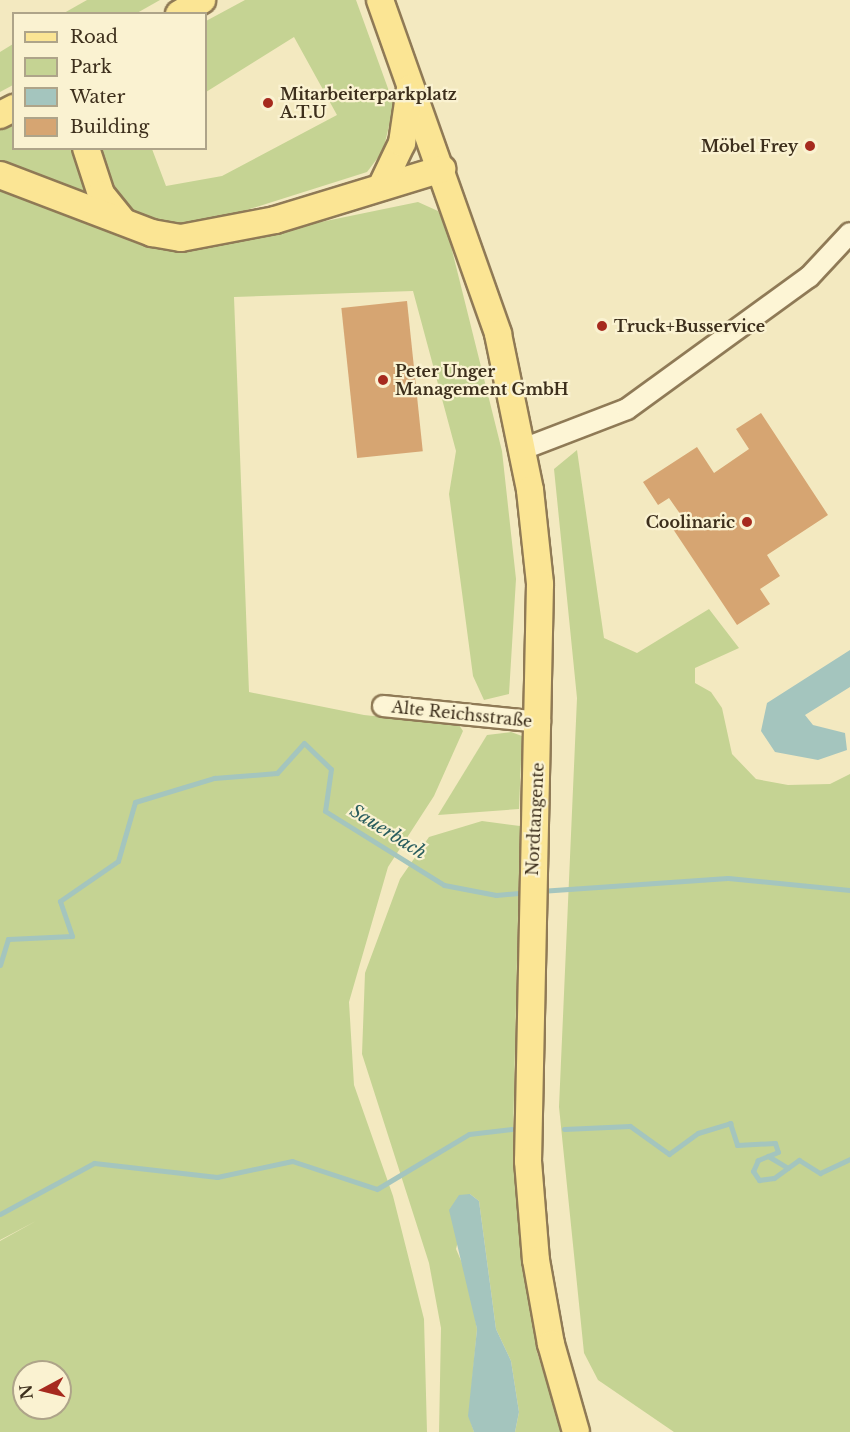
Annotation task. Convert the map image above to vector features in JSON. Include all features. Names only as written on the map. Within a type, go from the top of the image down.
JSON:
[{"type":"main road","points":[[182,12],[202,0]]},
{"type":"main road","name":"Nordtangente","points":[[380,0],[442,169],[498,334],[523,449],[540,584],[540,722],[531,917],[528,1138],[536,1260],[551,1344],[576,1432]]},
{"type":"main road","points":[[381,187],[402,143],[410,83]]},
{"type":"main road","points":[[87,150],[101,194],[124,222]]},
{"type":"main road","points":[[0,175],[124,222],[181,238],[206,237],[442,169]]},
{"type":"street","points":[[523,449],[627,409],[809,277],[850,233]]},
{"type":"street","name":"Alte Reichsstraße","points":[[383,706],[540,722]]},
{"type":"green space","points":[[87,0],[160,0],[139,12],[66,12]]},
{"type":"green space","points":[[245,0],[356,0],[394,105],[383,151],[367,172],[199,225],[158,225],[126,207],[101,160],[101,150],[152,150],[166,186],[222,176],[337,115],[294,37],[207,91],[207,20]]},
{"type":"green space","points":[[12,45],[12,86],[0,92],[0,52]]},
{"type":"green space","points":[[12,121],[12,150],[75,150],[93,201],[41,175],[0,168],[0,127]]},
{"type":"green space","points":[[0,187],[34,195],[150,248],[189,249],[418,202],[438,211],[447,230],[502,451],[516,579],[509,694],[484,700],[473,676],[449,494],[456,451],[413,291],[234,297],[249,692],[364,715],[459,725],[463,731],[434,796],[388,867],[349,1002],[354,1085],[393,1196],[424,1319],[427,1432],[0,1432],[0,1241],[36,1221],[0,1240]]},
{"type":"green space","points":[[577,450],[604,638],[637,653],[709,609],[739,648],[695,668],[695,683],[711,692],[722,708],[732,754],[756,779],[788,785],[830,784],[850,774],[850,1432],[674,1432],[598,1380],[584,1353],[559,1107],[577,698],[554,469]]},
{"type":"green space","points":[[511,732],[522,736],[519,809],[438,815],[487,735]]},
{"type":"green space","points":[[482,821],[520,826],[513,1138],[524,1269],[537,1352],[562,1432],[515,1432],[519,1412],[511,1361],[496,1329],[479,1201],[470,1194],[456,1249],[468,1277],[477,1329],[469,1416],[474,1432],[439,1432],[441,1328],[429,1263],[362,1054],[365,973],[400,879],[429,837]]},
{"type":"water","points":[[850,650],[850,687],[805,715],[813,725],[845,733],[847,750],[818,760],[775,752],[761,731],[767,703]]},
{"type":"water","points":[[470,1194],[479,1201],[496,1329],[511,1361],[519,1412],[515,1432],[474,1432],[468,1416],[477,1329],[449,1210],[459,1195]]},
{"type":"building","name":"Peter Unger Management GmbH","points":[[407,301],[423,451],[357,458],[341,308]]},
{"type":"building","name":"Coolinaric","points":[[761,413],[828,515],[767,555],[780,576],[760,589],[770,604],[737,625],[671,526],[683,518],[669,498],[658,505],[643,482],[697,447],[714,473],[749,449],[736,429]]},
{"type":"waterway","name":"Sauerbach","points":[[0,965],[8,939],[72,936],[60,901],[118,861],[135,802],[214,778],[277,773],[304,743],[331,769],[325,811],[444,885],[496,895],[528,892]]},
{"type":"waterway","name":"Sauerbach","points":[[540,891],[728,878],[850,890]]},
{"type":"waterway","name":"Sauerbach","points":[[564,1129],[630,1126],[669,1154],[698,1133],[730,1123],[737,1145],[775,1143],[778,1152],[758,1160],[753,1171],[759,1180],[774,1178],[799,1160],[820,1173],[850,1159]]},
{"type":"waterway","name":"Sauerbach","points":[[0,1214],[94,1163],[217,1177],[292,1161],[377,1189],[469,1134],[512,1129]]},
{"type":"waterway","name":"Sauerbach","points":[[768,1156],[788,1168]]},
{"type":"place","name":"Mitarbeiterparkplatz A.T.U","points":[[268,103]]},
{"type":"place","name":"Möbel Frey","points":[[810,146]]},
{"type":"place","name":"Truck+Busservice","points":[[602,326]]},
{"type":"place","name":"Peter Unger Management GmbH","points":[[383,380]]},
{"type":"place","name":"Coolinaric","points":[[747,522]]}]
